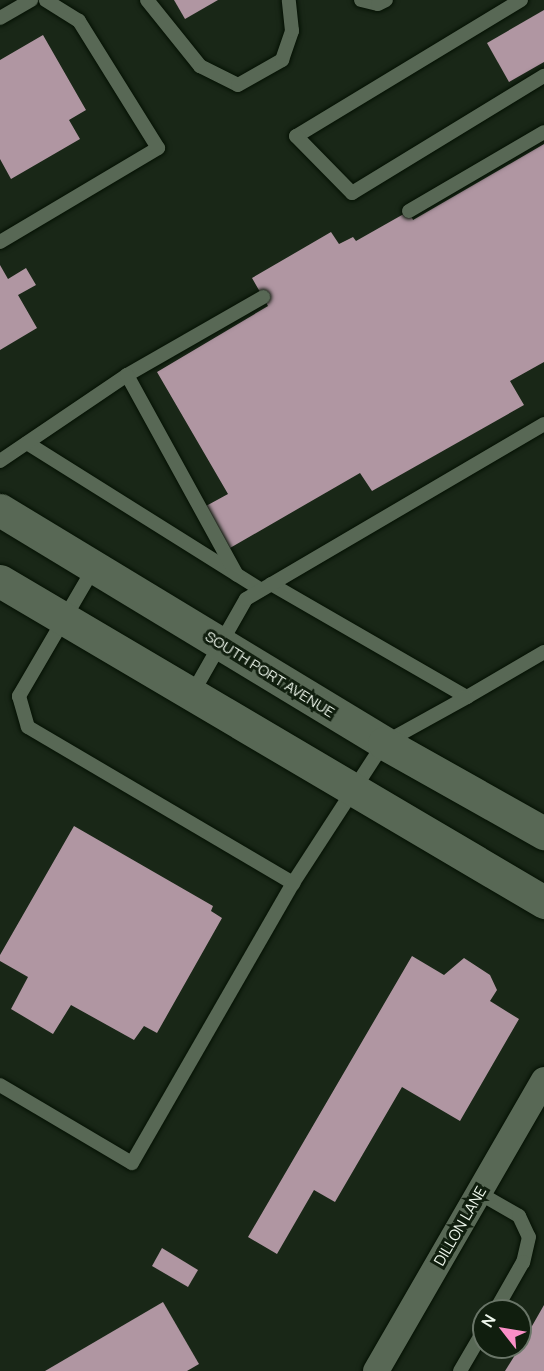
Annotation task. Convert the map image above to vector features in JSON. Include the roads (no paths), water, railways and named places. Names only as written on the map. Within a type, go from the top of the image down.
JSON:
[{"type":"main road","name":"SOUTH PORT AVENUE","points":[[0,510],[96,564],[384,743],[544,832]]},
{"type":"main road","points":[[0,581],[544,902]]},
{"type":"street","name":"DILLON LANE","points":[[376,1371],[544,1080]]},
{"type":"lane","points":[[0,18],[31,0]]},
{"type":"lane","points":[[0,242],[158,148],[80,21],[46,0]]},
{"type":"lane","points":[[147,0],[200,66],[238,86],[282,60],[292,31],[289,0]]},
{"type":"lane","points":[[361,0],[378,4],[386,0]]},
{"type":"lane","points":[[521,0],[296,136],[352,193],[544,76]]},
{"type":"lane","points":[[409,211],[544,132]]},
{"type":"lane","points":[[0,461],[127,375],[263,297]]},
{"type":"lane","points":[[127,375],[237,575]]},
{"type":"lane","points":[[192,694],[246,599],[544,424]]},
{"type":"lane","points":[[27,443],[237,575],[266,587],[467,697]]},
{"type":"lane","points":[[96,564],[19,696],[28,727],[293,883]]},
{"type":"lane","points":[[0,1084],[132,1163],[293,883],[384,743],[544,652]]},
{"type":"lane","points":[[479,1192],[519,1216],[529,1237],[523,1262],[502,1299]]},
{"type":"lane","points":[[460,1371],[472,1350]]}]
